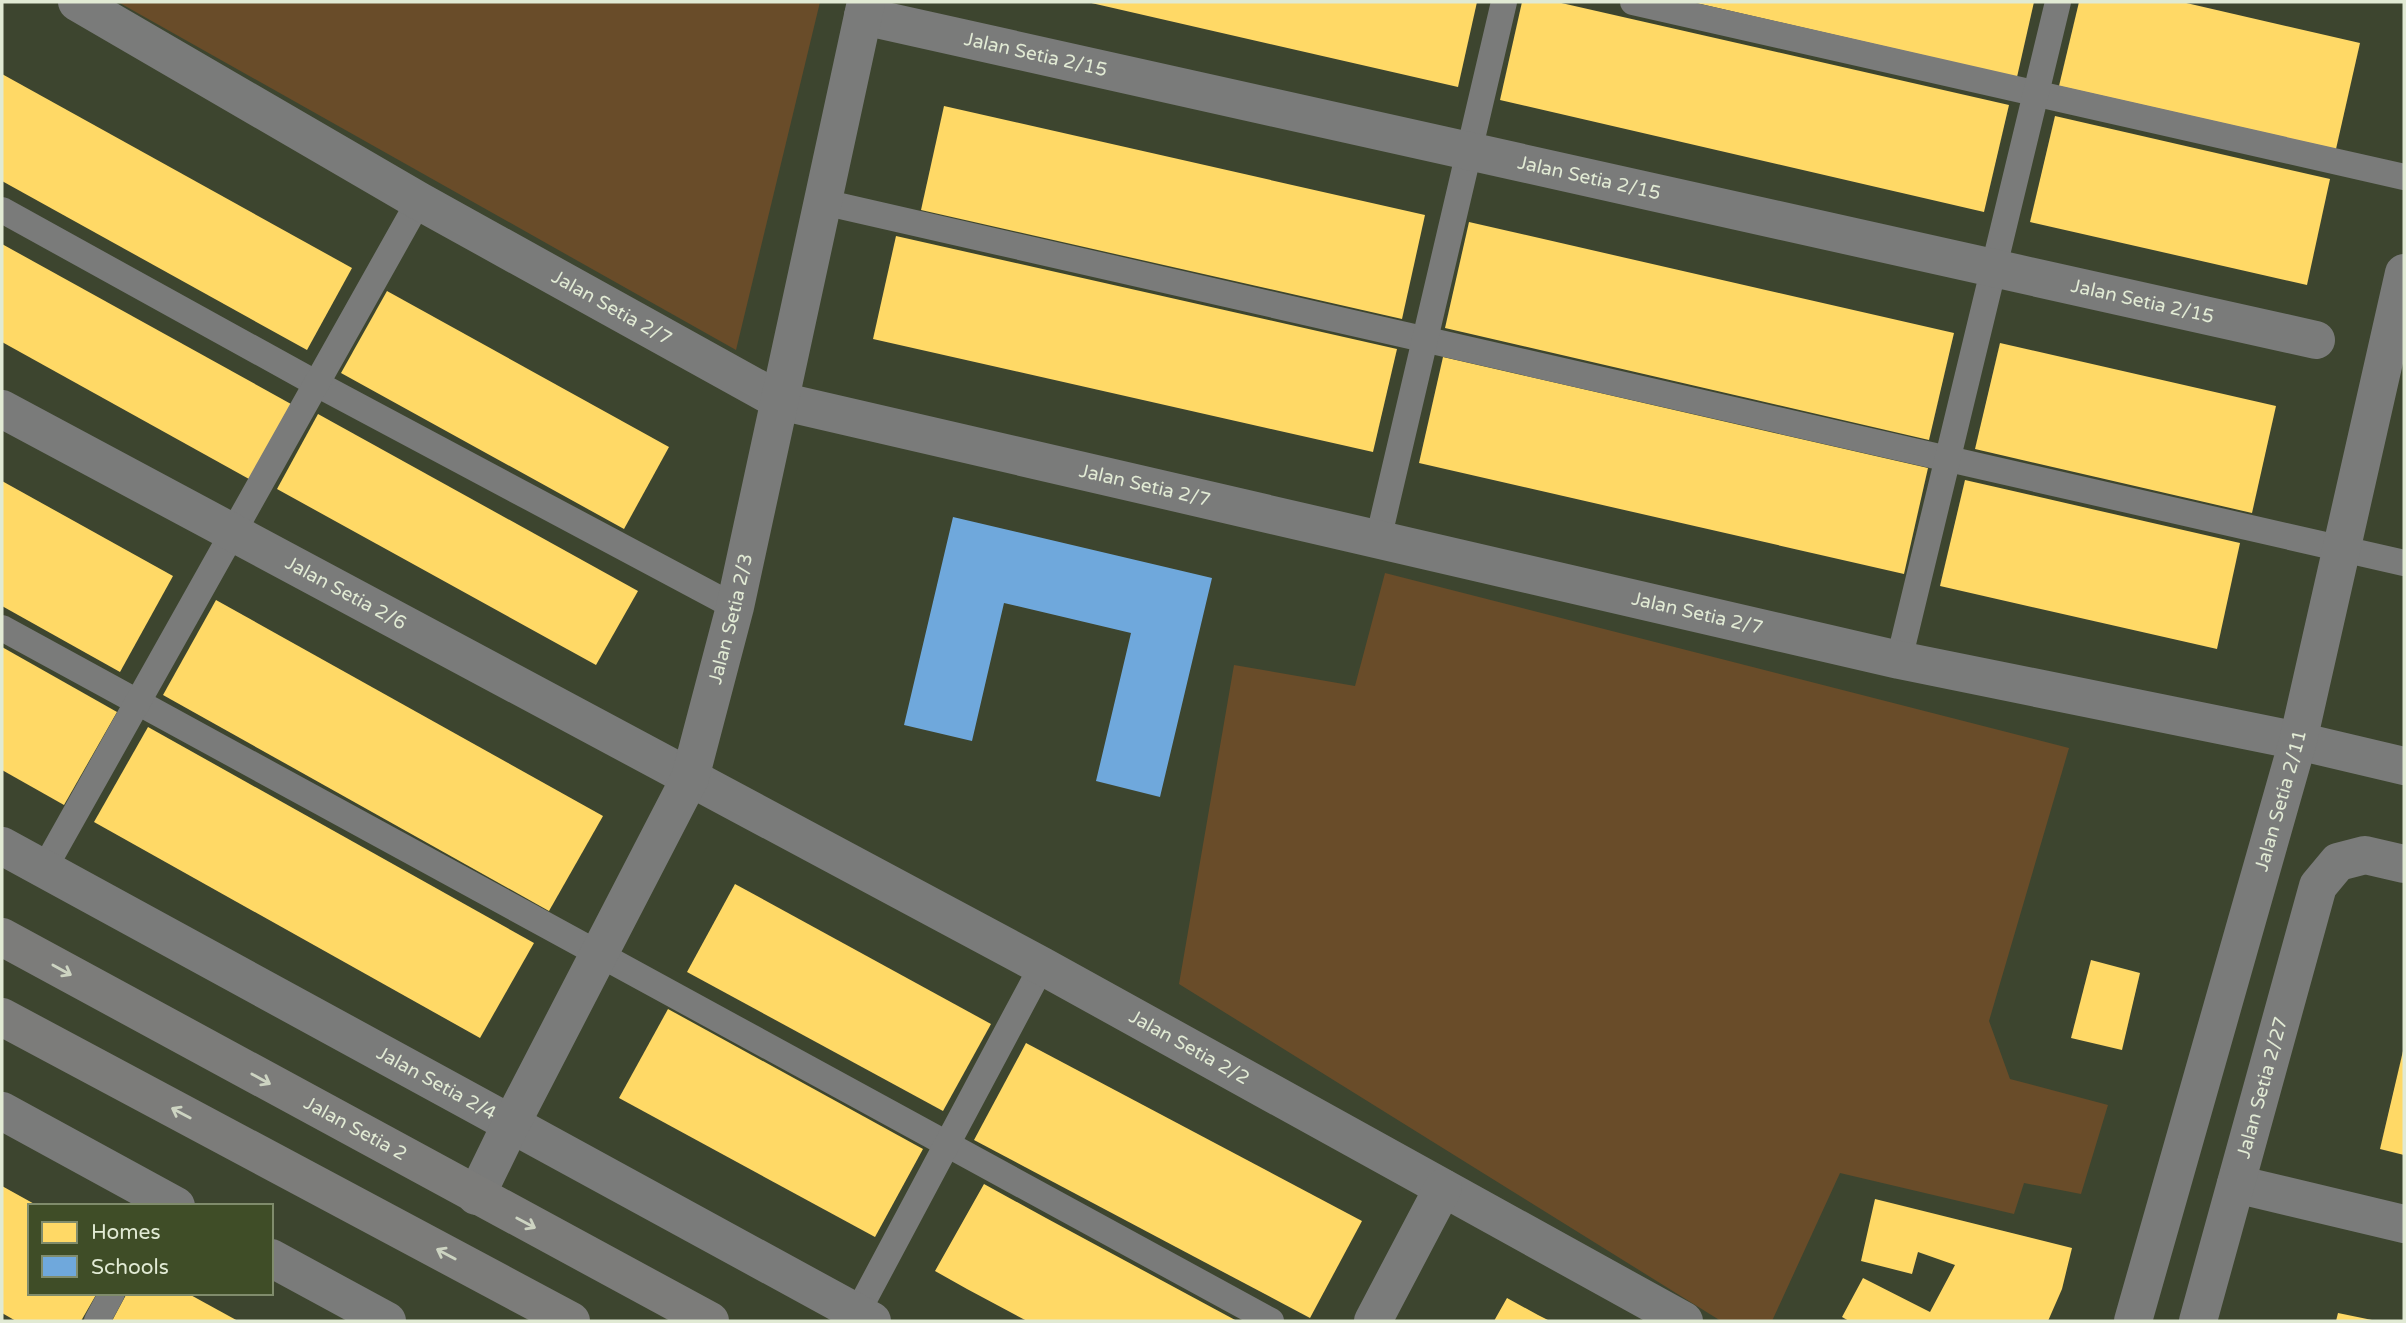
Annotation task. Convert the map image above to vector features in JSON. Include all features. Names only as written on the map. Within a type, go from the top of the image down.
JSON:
[{"type":"street","name":"Jalan Setia 2/7","points":[[77,2],[419,201],[780,401],[1899,660],[2298,741],[2404,766]]},
{"type":"street","name":"Jalan Setia 2/15","points":[[864,9],[1469,151],[2316,340]]},
{"type":"street","name":"Jalan Setia 2/3","points":[[476,1196],[690,778],[735,607],[864,9]]},
{"type":"street","name":"Jalan Setia 2/11","points":[[2133,1321],[2298,741],[2342,549],[2395,358],[2404,273]]},
{"type":"street","name":"Jalan Setia 2/6","points":[[2,409],[690,778]]},
{"type":"street","name":"Jalan Setia 2/2","points":[[690,778],[1042,966],[1685,1321]]},
{"type":"street","name":"Jalan Setia 2/4","points":[[2,846],[864,1317]]},
{"type":"street","name":"Jalan Setia 2/27","points":[[2198,1321],[2318,886],[2338,862],[2365,855],[2404,864]]},
{"type":"street","name":"Jalan Setia 2","points":[[2,937],[706,1320]]},
{"type":"street","points":[[2,1017],[571,1321]]},
{"type":"street","points":[[2,1111],[166,1204]]},
{"type":"street","points":[[2236,1184],[2404,1224]]},
{"type":"street","points":[[1373,1321],[1443,1188]]},
{"type":"street","points":[[273,1259],[387,1321]]},
{"type":"lane","points":[[1378,540],[1504,2]]},
{"type":"lane","points":[[1633,2],[2404,177]]},
{"type":"lane","points":[[1899,660],[2058,2]]},
{"type":"lane","points":[[44,869],[419,201]]},
{"type":"lane","points":[[823,202],[2404,563]]},
{"type":"lane","points":[[2,210],[317,384],[735,607]]},
{"type":"lane","points":[[2,628],[1271,1321]]},
{"type":"lane","points":[[864,1317],[948,1143],[1042,966]]},
{"type":"lane","points":[[97,1321],[111,1295]]},
{"type":"shaded area","points":[[118,2],[820,2],[736,350]]},
{"type":"shaded area","points":[[1385,573],[2069,748],[1989,1021],[2010,1079],[2108,1105],[2081,1194],[2024,1183],[2014,1214],[1840,1173],[1772,1321],[1721,1321],[1179,984],[1234,665],[1355,686]]},
{"type":"building: Homes","points":[[1087,2],[1477,2],[1458,87]]},
{"type":"building: Homes","points":[[1522,2],[1557,2],[2009,105],[1984,212],[1500,100]]},
{"type":"building: Homes","points":[[1692,2],[2034,2],[2017,77]]},
{"type":"building: Homes","points":[[2079,2],[2182,2],[2360,43],[2336,149],[2059,86]]},
{"type":"building: Homes","points":[[2,74],[352,268],[307,350],[2,181]]},
{"type":"building: Homes","points":[[944,106],[1425,215],[1402,319],[921,210]]},
{"type":"building: Homes","points":[[2055,116],[2330,179],[2307,285],[2030,222]]},
{"type":"building: Homes","points":[[1469,222],[1954,333],[1929,440],[1445,328]]},
{"type":"building: Homes","points":[[896,236],[1397,349],[1373,452],[873,339]]},
{"type":"building: Homes","points":[[2,244],[291,404],[249,479],[2,342]]},
{"type":"building: Homes","points":[[387,291],[669,447],[624,529],[341,373]]},
{"type":"building: Homes","points":[[2000,343],[2276,406],[2252,513],[1975,449]]},
{"type":"building: Homes","points":[[1443,357],[1928,468],[1904,574],[1419,463]]},
{"type":"building: Homes","points":[[318,414],[638,591],[596,665],[277,489]]},
{"type":"building: Homes","points":[[1965,480],[2240,543],[2217,649],[1940,586]]},
{"type":"building: Homes","points":[[2,481],[173,576],[120,672],[2,606]]},
{"type":"building: Homes","points":[[216,600],[603,816],[549,911],[163,695]]},
{"type":"building: Homes","points":[[2,647],[117,712],[64,805],[2,770]]},
{"type":"building: Homes","points":[[148,727],[534,943],[480,1038],[94,822]]},
{"type":"building: Homes","points":[[735,884],[991,1024],[943,1111],[687,972]]},
{"type":"building: Homes","points":[[2091,960],[2140,973],[2122,1050],[2071,1038]]},
{"type":"building: Homes","points":[[668,1009],[923,1149],[875,1237],[619,1098]]},
{"type":"building: Homes","points":[[1026,1043],[1362,1221],[1310,1318],[974,1140]]},
{"type":"building: Homes","points":[[2404,1051],[2404,1155],[2380,1149]]},
{"type":"building: Homes","points":[[984,1184],[1237,1321],[1027,1321],[967,1289],[935,1271]]},
{"type":"building: Homes","points":[[2,1186],[34,1204],[28,1204],[28,1295],[96,1295],[81,1321],[16,1321],[2,1313]]},
{"type":"building: Homes","points":[[1875,1199],[2072,1248],[2062,1289],[2048,1321],[1849,1321],[1842,1317],[1863,1278],[1930,1312],[1955,1265],[1918,1252],[1912,1274],[1861,1261]]},
{"type":"building: Homes","points":[[126,1295],[191,1295],[238,1321],[112,1321]]},
{"type":"building: Homes","points":[[1507,1298],[1538,1315],[1550,1321],[1494,1321]]},
{"type":"building: Homes","points":[[2338,1313],[2372,1320],[2372,1321],[2336,1321]]},
{"type":"building: Schools","points":[[953,517],[1212,578],[1160,797],[1096,781],[1131,633],[1004,603],[972,741],[904,725]]}]
